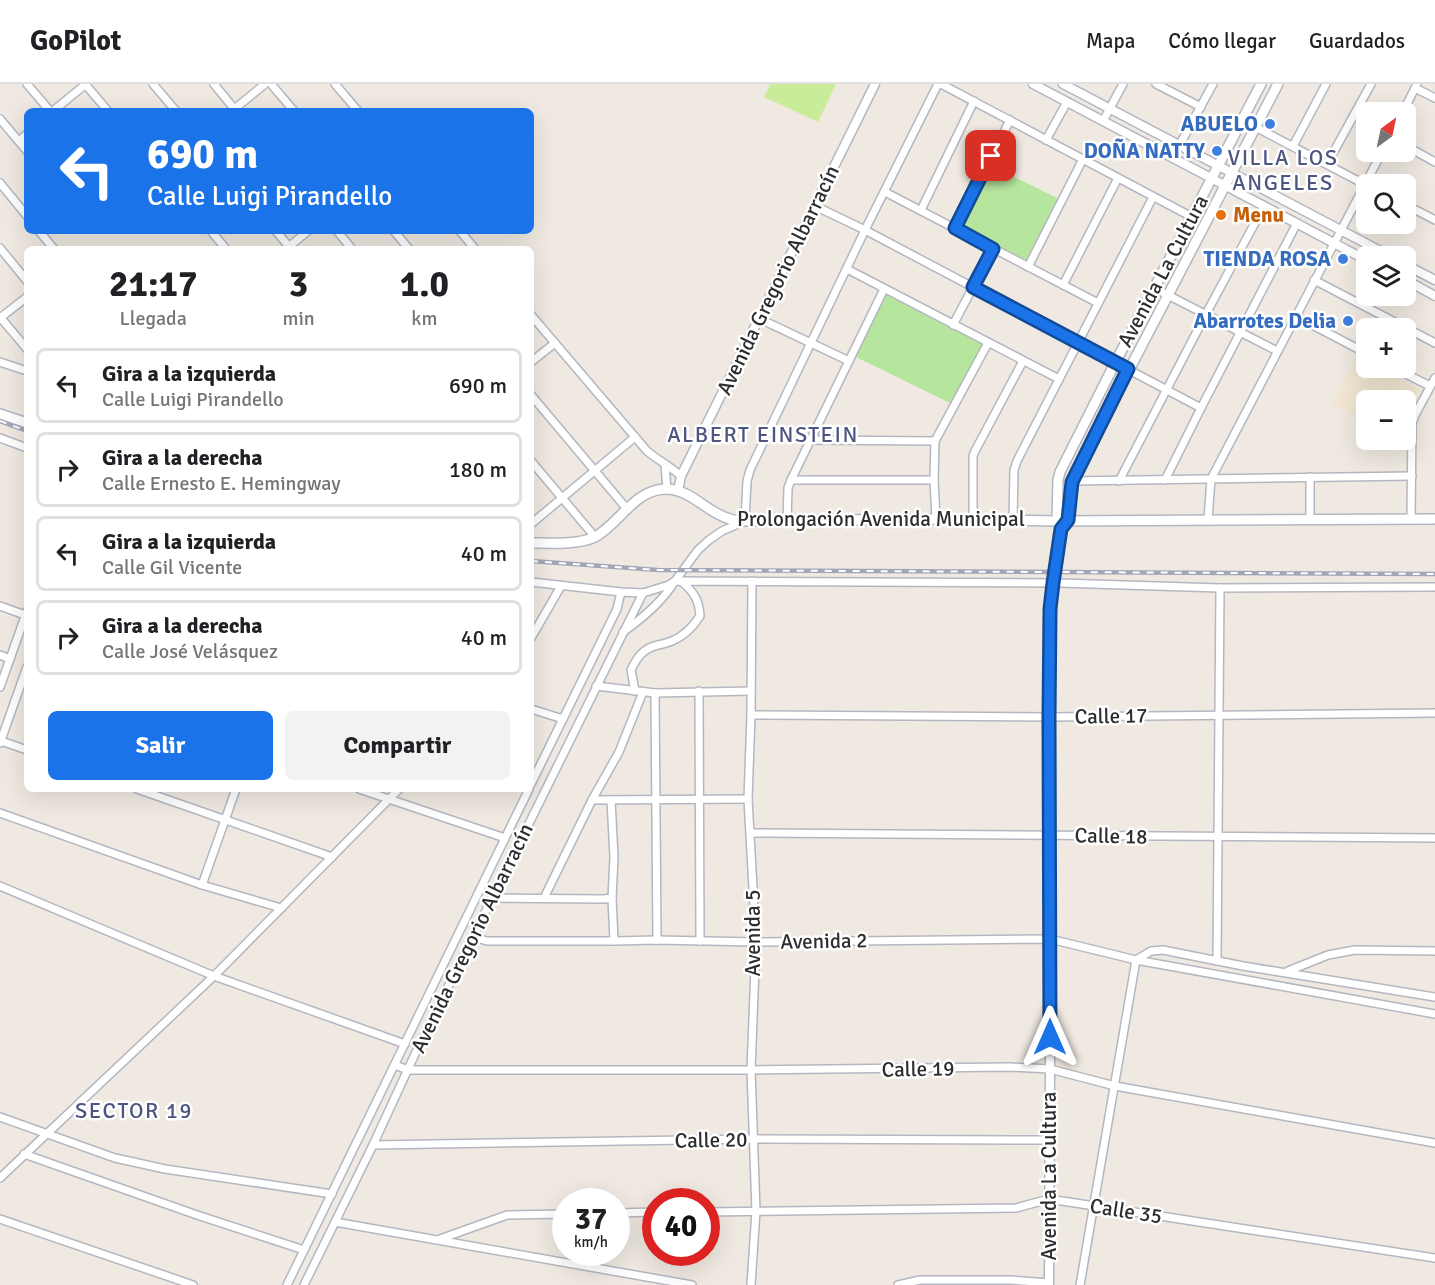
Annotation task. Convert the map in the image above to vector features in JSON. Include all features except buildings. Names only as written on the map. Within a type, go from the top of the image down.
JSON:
[{"type":"main road","name":"Avenida La Cultura","points":[[1059,525],[1058,480],[1060,472],[1261,84]]},
{"type":"main road","name":"Avenida La Cultura","points":[[1068,520],[1072,482],[1128,369],[1278,84]]},
{"type":"main road","points":[[0,414],[24,422]]},
{"type":"main road","name":"Prolongación Avenida Municipal","points":[[667,489],[687,495],[726,519],[745,521],[973,519],[1059,525],[1068,520],[1435,519]]},
{"type":"main road","points":[[534,541],[572,542],[589,539],[608,527],[627,509],[650,493],[667,489]]},
{"type":"street","points":[[27,84],[49,108]]},
{"type":"street","points":[[56,108],[85,84],[105,108]]},
{"type":"street","points":[[153,84],[173,108]]},
{"type":"street","points":[[214,84],[232,108]]},
{"type":"street","points":[[236,108],[265,84]]},
{"type":"street","points":[[271,84],[291,108]]},
{"type":"street","points":[[334,84],[355,108]]},
{"type":"street","name":"Avenida Gregorio Albarracín","points":[[678,491],[681,476],[875,84]]},
{"type":"street","points":[[624,632],[649,612],[670,590],[698,550],[722,531],[745,521],[747,481],[750,470],[865,230],[940,84],[1192,216]]},
{"type":"street","points":[[1033,84],[1356,255]]},
{"type":"street","points":[[1062,84],[1371,246]]},
{"type":"street","points":[[1103,121],[1123,84]]},
{"type":"street","points":[[1156,84],[1167,86],[1201,107]]},
{"type":"street","points":[[1179,146],[1213,84]]},
{"type":"street","points":[[1293,146],[1326,84]]},
{"type":"street","points":[[1327,164],[1371,84]]},
{"type":"street","points":[[1407,102],[1416,86],[1435,98]]},
{"type":"street","points":[[921,210],[974,101]]},
{"type":"street","points":[[1046,140],[1067,102]]},
{"type":"street","points":[[0,119],[24,147]]},
{"type":"street","points":[[955,228],[1010,120]]},
{"type":"street","points":[[1242,120],[1356,179]]},
{"type":"street","points":[[19,141],[24,137]]},
{"type":"street","points":[[1416,152],[1435,162]]},
{"type":"street","points":[[1028,267],[1083,159]]},
{"type":"street","points":[[1063,285],[1118,178]]},
{"type":"street","points":[[0,183],[24,212]]},
{"type":"street","points":[[885,192],[1098,303]]},
{"type":"street","points":[[1013,520],[1014,470],[1017,461],[1153,197]]},
{"type":"street","points":[[1208,519],[1210,479],[1356,202]]},
{"type":"street","points":[[815,206],[865,230],[1201,408]]},
{"type":"street","points":[[1119,481],[1264,206]]},
{"type":"street","points":[[1416,210],[1435,220]]},
{"type":"street","points":[[1165,480],[1297,223]]},
{"type":"street","points":[[42,234],[52,246]]},
{"type":"street","points":[[214,234],[224,246]]},
{"type":"street","points":[[278,234],[287,246]]},
{"type":"street","points":[[291,246],[305,234]]},
{"type":"street","points":[[340,234],[350,246]]},
{"type":"street","points":[[396,234],[406,246]]},
{"type":"street","points":[[462,234],[472,246]]},
{"type":"street","points":[[0,248],[24,277]]},
{"type":"street","points":[[953,325],[993,249]]},
{"type":"street","points":[[846,270],[1059,380]]},
{"type":"street","points":[[1416,270],[1435,280]]},
{"type":"street","points":[[1314,280],[1435,343]]},
{"type":"street","points":[[1416,286],[1435,296]]},
{"type":"street","points":[[1154,288],[1277,351]]},
{"type":"street","points":[[787,521],[788,488],[791,480],[884,289]]},
{"type":"street","points":[[24,299],[0,318],[24,346]]},
{"type":"street","points":[[1295,316],[1356,348]]},
{"type":"street","points":[[534,318],[647,451],[681,476]]},
{"type":"street","points":[[760,319],[849,361]]},
{"type":"street","points":[[534,360],[555,343]]},
{"type":"street","points":[[936,519],[935,441],[988,343]]},
{"type":"street","points":[[973,519],[973,456],[1023,361]]},
{"type":"street","points":[[0,362],[24,370]]},
{"type":"street","points":[[1413,378],[1430,387]]},
{"type":"street","points":[[1411,519],[1412,424],[1435,378]]},
{"type":"street","points":[[534,398],[627,509]]},
{"type":"street","points":[[534,521],[635,437]]},
{"type":"street","points":[[0,438],[24,447]]},
{"type":"street","points":[[809,440],[935,441]]},
{"type":"street","points":[[534,465],[594,537]]},
{"type":"street","points":[[665,465],[667,489]]},
{"type":"street","points":[[1072,482],[1412,476]]},
{"type":"street","points":[[1310,477],[1310,519]]},
{"type":"street","points":[[791,480],[934,480]]},
{"type":"street","name":"Avenida La Cultura","points":[[1049,1284],[1050,609],[1059,525]]},
{"type":"street","points":[[544,898],[591,800],[619,752],[639,692],[631,670],[635,661],[648,649],[680,638],[700,616],[698,601],[694,594],[678,581]]},
{"type":"street","points":[[534,582],[643,593],[678,581],[1053,583],[1220,588],[1435,587]]},
{"type":"street","name":"Avenida 5","points":[[750,1285],[756,1211],[751,1070],[756,942],[748,799],[752,581]]},
{"type":"street","points":[[534,633],[561,586]]},
{"type":"street","points":[[1217,961],[1220,588]]},
{"type":"street","points":[[534,778],[617,609],[621,592]]},
{"type":"street","name":"Avenida Gregorio Albarracín","points":[[304,1285],[643,593]]},
{"type":"street","points":[[0,606],[24,612]]},
{"type":"street","points":[[1,683],[24,619]]},
{"type":"street","points":[[0,655],[10,659]]},
{"type":"street","points":[[24,676],[0,742],[24,749]]},
{"type":"street","points":[[597,687],[655,693],[751,691]]},
{"type":"street","points":[[699,691],[700,941]]},
{"type":"street","points":[[655,693],[657,940]]},
{"type":"street","points":[[534,710],[563,719]]},
{"type":"street","name":"Calle 17","points":[[751,715],[1049,717],[1435,713]]},
{"type":"street","points":[[146,792],[332,857]]},
{"type":"street","points":[[202,885],[235,792]]},
{"type":"street","points":[[368,792],[505,838]]},
{"type":"street","points":[[0,1178],[214,976],[396,792]]},
{"type":"street","name":"Avenida Gregorio Albarracín","points":[[287,1285],[528,792]]},
{"type":"street","points":[[591,800],[748,799]]},
{"type":"street","points":[[611,800],[614,941]]},
{"type":"street","points":[[0,813],[202,885],[281,908]]},
{"type":"street","name":"Calle 18","points":[[751,832],[1435,838]]},
{"type":"street","points":[[0,886],[214,976],[405,1044]]},
{"type":"street","points":[[492,898],[612,898]]},
{"type":"street","name":"Avenida 2","points":[[473,937],[487,941],[756,942],[1050,939],[1136,960],[1435,1014]]},
{"type":"street","points":[[1080,1285],[1136,960],[1156,950],[1435,997]]},
{"type":"street","points":[[1286,972],[1328,955],[1355,950],[1435,951]]},
{"type":"street","points":[[1225,975],[1243,966]]},
{"type":"street","name":"Calle 19","points":[[395,1065],[408,1070],[1009,1067],[1050,1070],[1115,1086],[1435,1143]]},
{"type":"street","points":[[0,1117],[115,1158],[165,1169],[332,1194]]},
{"type":"street","name":"Calle 20","points":[[373,1145],[754,1139],[1049,1140]]},
{"type":"street","points":[[24,1154],[304,1250]]},
{"type":"street","name":"Calle 35","points":[[720,1212],[1016,1208],[1048,1199],[1435,1258]]},
{"type":"street","points":[[438,1240],[507,1215],[552,1214]]},
{"type":"street","points":[[0,1219],[193,1285]]},
{"type":"street","points":[[335,1222],[692,1285]]},
{"type":"street","points":[[898,1285],[920,1280],[1011,1280],[1049,1284]]},
{"type":"shaded area","points":[[1356,358],[1356,378],[1398,378],[1419,389],[1416,395],[1416,390],[1356,390],[1356,418],[1332,405]]},
{"type":"green space","points":[[770,84],[836,84],[818,122],[764,97]]},
{"type":"green space","points":[[990,165],[1059,199],[1027,263],[959,226]]},
{"type":"green space","points":[[885,294],[984,345],[952,404],[854,356]]},
{"type":"railway","points":[[0,421],[24,430]]},
{"type":"railway","points":[[534,561],[658,570],[1435,574]]},
{"type":"place","name":"ABUELO","points":[[1270,124]]},
{"type":"place","name":"DOÑA NATTY","points":[[1217,151]]},
{"type":"place","name":"Menu","points":[[1221,215]]},
{"type":"place","name":"TIENDA ROSA","points":[[1343,259]]},
{"type":"place","name":"Abarrotes Delia","points":[[1348,321]]},
{"type":"district","name":"VILLA LOS ANGELES","points":[[1283,170]]},
{"type":"district","name":"ALBERT EINSTEIN","points":[[763,434]]},
{"type":"district","name":"SECTOR 19","points":[[134,1110]]},
{"type":"route","points":[[991,156],[955,228],[993,249],[973,287],[1128,369],[1072,482],[1068,520],[1061,529],[1053,583],[1050,609],[1048,836],[1050,1037]]}]
